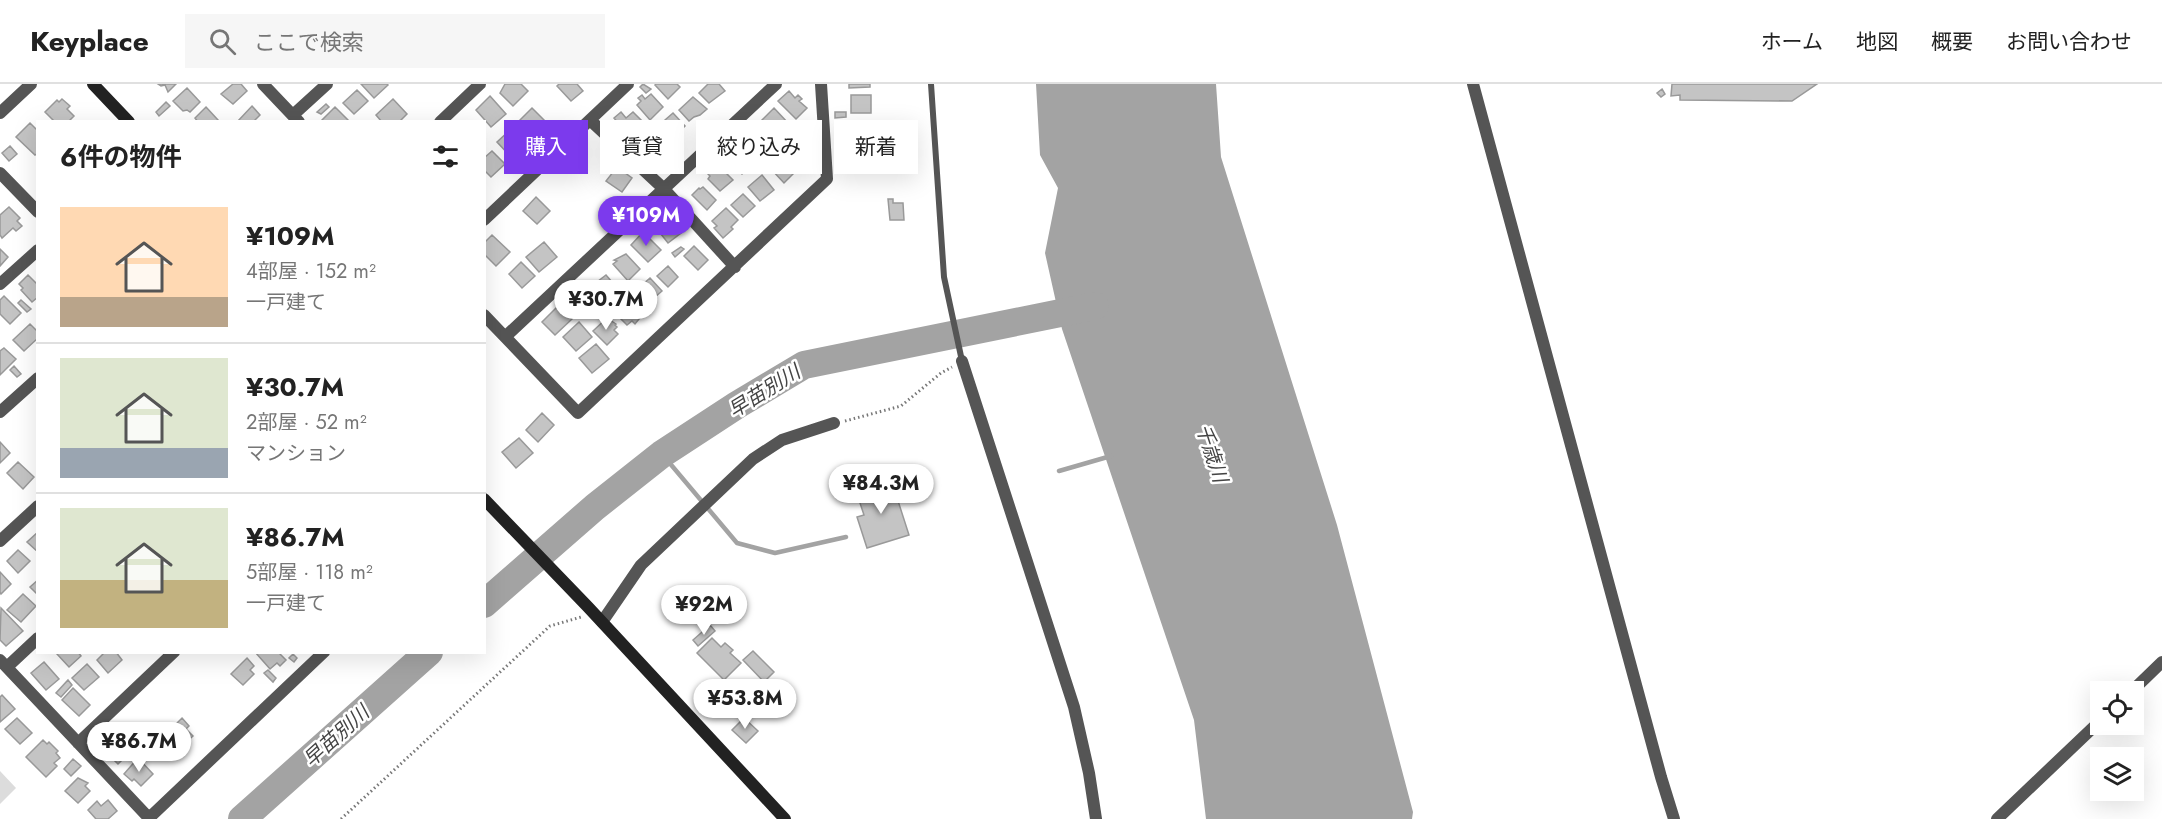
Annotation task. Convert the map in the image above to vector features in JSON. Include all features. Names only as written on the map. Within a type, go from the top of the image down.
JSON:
[{"type":"street","points":[[0,113],[31,84]]},
{"type":"street","points":[[93,84],[127,120]]},
{"type":"street","points":[[263,84],[296,118],[327,84]]},
{"type":"street","points":[[442,120],[480,84]]},
{"type":"street","points":[[486,218],[628,84]]},
{"type":"street","points":[[505,337],[776,84]]},
{"type":"street","points":[[486,317],[578,413],[827,179],[821,84]]},
{"type":"street","points":[[1473,84],[1674,819]]},
{"type":"street","points":[[590,120],[664,189],[735,267]]},
{"type":"street","points":[[0,173],[36,210]]},
{"type":"street","points":[[0,284],[36,252]]},
{"type":"street","points":[[962,361],[1074,707],[1089,773],[1096,819]]},
{"type":"street","points":[[0,412],[36,380]]},
{"type":"street","points":[[595,614],[641,565],[753,459],[782,440],[834,423]]},
{"type":"street","points":[[486,501],[595,614],[785,819]]},
{"type":"street","points":[[0,541],[36,508]]},
{"type":"street","points":[[36,639],[4,663],[149,818],[322,654]]},
{"type":"street","points":[[78,743],[172,654]]},
{"type":"street","points":[[2142,681],[2162,662]]},
{"type":"street","points":[[1997,819],[2090,731]]},
{"type":"lane","points":[[931,84],[944,277],[962,361]]},
{"type":"path","points":[[834,423],[902,406],[941,373],[962,361]]},
{"type":"path","points":[[341,819],[550,626],[595,614]]},
{"type":"shaded area","points":[[0,771],[16,788],[0,804]]},
{"type":"water","name":"千歳川","points":[[1036,84],[1216,84],[1221,157],[1337,525],[1413,812],[1412,819],[1206,819],[1194,720],[1062,329],[1045,253],[1058,188],[1040,155]]},
{"type":"building","points":[[158,84],[176,84],[168,92],[165,85]]},
{"type":"building","points":[[233,84],[241,84],[247,91],[233,104],[221,94]]},
{"type":"building","points":[[361,84],[387,84],[388,85],[374,98]]},
{"type":"building","points":[[505,84],[521,84],[528,91],[513,106],[500,93]]},
{"type":"building","points":[[577,84],[583,91],[571,101],[557,86]]},
{"type":"building","points":[[643,84],[651,89],[646,93],[640,87]]},
{"type":"building","points":[[656,84],[677,84],[680,87],[668,99]]},
{"type":"building","points":[[708,84],[719,84],[725,91],[709,103],[699,93]]},
{"type":"building","points":[[849,84],[870,84],[870,87],[849,88]]},
{"type":"building","points":[[1672,84],[1817,84],[1792,101],[1680,100],[1680,95],[1671,96]]},
{"type":"building","points":[[187,88],[200,102],[190,112],[183,111],[173,101]]},
{"type":"building","points":[[1662,89],[1665,94],[1661,97],[1657,93]]},
{"type":"building","points":[[357,90],[368,101],[354,114],[343,103]]},
{"type":"building","points":[[789,91],[795,98],[798,95],[802,99],[799,101],[807,108],[796,119],[778,101]]},
{"type":"building","points":[[651,94],[663,107],[650,120],[637,105],[641,101],[638,98],[642,95],[645,99]]},
{"type":"building","points":[[851,95],[871,95],[871,113],[851,113]]},
{"type":"building","points":[[490,96],[506,114],[491,127],[476,110]]},
{"type":"building","points":[[693,97],[707,109],[689,121],[679,110]]},
{"type":"building","points":[[62,99],[70,106],[67,109],[74,116],[70,120],[53,120],[45,112],[57,100],[59,102]]},
{"type":"building","points":[[393,99],[407,114],[401,120],[380,120],[376,115]]},
{"type":"building","points":[[166,102],[170,106],[159,116],[156,112]]},
{"type":"building","points":[[326,104],[329,107],[321,114],[317,112]]},
{"type":"building","points":[[252,106],[260,115],[255,120],[239,120]]},
{"type":"building","points":[[206,107],[218,120],[196,120],[195,118]]},
{"type":"building","points":[[335,107],[348,120],[322,120]]},
{"type":"building","points":[[532,108],[544,120],[520,120]]},
{"type":"building","points":[[774,108],[785,120],[762,120]]},
{"type":"building","points":[[621,112],[626,118],[633,112],[641,120],[616,120],[614,118]]},
{"type":"building","points":[[835,112],[846,112],[846,117],[835,118]]},
{"type":"building","points":[[673,113],[679,120],[665,120]]},
{"type":"building","points":[[30,123],[36,129],[36,154],[35,155],[16,137]]},
{"type":"building","points":[[504,136],[504,149],[497,142]]},
{"type":"building","points":[[10,146],[17,154],[9,161],[2,153]]},
{"type":"building","points":[[492,151],[504,165],[491,177],[486,172],[486,156]]},
{"type":"building","points":[[612,174],[627,174],[632,178],[622,192],[606,181]]},
{"type":"building","points":[[708,174],[727,174],[733,180],[720,191],[708,179],[710,176]]},
{"type":"building","points":[[776,174],[793,174],[784,183]]},
{"type":"building","points":[[762,175],[774,190],[760,201],[748,187]]},
{"type":"building","points":[[703,187],[716,200],[707,210],[692,195]]},
{"type":"building","points":[[743,194],[755,206],[743,217],[731,205]]},
{"type":"building","points":[[536,197],[550,211],[537,224],[523,211]]},
{"type":"building","points":[[888,199],[893,199],[893,203],[903,203],[904,220],[890,220]]},
{"type":"building","points":[[9,207],[20,218],[17,221],[22,226],[16,231],[13,228],[2,238],[0,215]]},
{"type":"building","points":[[726,208],[738,220],[731,227],[733,229],[723,238],[714,228],[717,226],[712,221]]},
{"type":"building","points":[[670,218],[681,233],[668,243],[657,229]]},
{"type":"building","points":[[643,232],[661,250],[648,262],[631,245]]},
{"type":"building","points":[[492,235],[510,252],[496,266],[486,256],[486,241]]},
{"type":"building","points":[[544,242],[557,257],[539,272],[526,257]]},
{"type":"building","points":[[694,246],[708,260],[698,270],[684,256]]},
{"type":"building","points":[[681,247],[684,249],[675,257],[672,253]]},
{"type":"building","points":[[0,249],[8,257],[0,266]]},
{"type":"building","points":[[626,254],[640,269],[628,281],[613,264],[617,261],[614,260]]},
{"type":"building","points":[[521,262],[535,276],[522,288],[509,274]]},
{"type":"building","points":[[668,266],[678,277],[668,287],[657,276]]},
{"type":"building","points":[[28,275],[36,283],[36,299],[32,302],[21,290],[23,288],[19,284]]},
{"type":"building","points":[[606,275],[618,289],[606,300],[593,285]]},
{"type":"building","points":[[650,278],[662,291],[647,304],[635,291]]},
{"type":"building","points":[[587,293],[599,305],[586,318],[573,305],[576,304],[572,300],[578,294],[582,298]]},
{"type":"building","points":[[4,296],[21,313],[10,324],[0,314],[0,300]]},
{"type":"building","points":[[631,299],[644,313],[635,324],[632,321],[627,325],[615,313]]},
{"type":"building","points":[[21,300],[31,309],[27,312],[18,303]]},
{"type":"building","points":[[559,305],[572,319],[555,335],[542,322]]},
{"type":"building","points":[[607,318],[616,324],[617,327],[614,330],[618,334],[607,345],[593,331]]},
{"type":"building","points":[[579,322],[592,337],[576,351],[563,337]]},
{"type":"building","points":[[30,324],[36,330],[36,340],[24,351],[13,340]]},
{"type":"building","points":[[596,344],[609,359],[592,373],[579,358]]},
{"type":"building","points":[[4,348],[16,359],[0,375],[0,351]]},
{"type":"building","points":[[14,366],[21,374],[17,377],[10,370]]},
{"type":"building","points":[[542,413],[554,425],[538,442],[526,430]]},
{"type":"building","points":[[519,438],[533,453],[516,468],[502,452]]},
{"type":"building","points":[[0,442],[10,453],[0,463]]},
{"type":"building","points":[[18,462],[34,477],[23,489],[7,473]]},
{"type":"building","points":[[891,479],[909,535],[867,548],[857,517],[864,515],[856,491]]},
{"type":"building","points":[[36,534],[36,550],[27,542]]},
{"type":"building","points":[[18,550],[30,561],[18,573],[7,561]]},
{"type":"building","points":[[0,572],[11,584],[1,594],[0,592]]},
{"type":"building","points":[[36,582],[36,593],[30,587]]},
{"type":"building","points":[[23,594],[36,606],[21,622],[7,610]]},
{"type":"building","points":[[1,608],[23,631],[6,646],[0,640]]},
{"type":"building","points":[[710,625],[715,631],[698,646],[693,640]]},
{"type":"building","points":[[712,638],[721,647],[725,643],[733,650],[730,653],[741,663],[724,680],[697,653]]},
{"type":"building","points":[[753,651],[774,672],[764,682],[743,660]]},
{"type":"building","points":[[57,654],[80,654],[81,656],[69,667]]},
{"type":"building","points":[[103,654],[118,654],[122,660],[108,673],[97,660]]},
{"type":"building","points":[[257,654],[280,654],[286,660],[280,666],[277,663],[270,669]]},
{"type":"building","points":[[293,654],[297,658],[294,662],[289,658]]},
{"type":"building","points":[[247,658],[254,666],[250,670],[254,674],[243,685],[231,674]]},
{"type":"building","points":[[44,662],[59,679],[46,690],[31,673]]},
{"type":"building","points":[[87,664],[99,677],[84,690],[72,678]]},
{"type":"building","points":[[268,670],[276,678],[273,682],[264,673]]},
{"type":"building","points":[[68,680],[72,685],[61,697],[56,693]]},
{"type":"building","points":[[73,688],[90,705],[79,716],[62,700]]},
{"type":"building","points":[[2,695],[15,709],[0,722],[0,697]]},
{"type":"building","points":[[17,718],[32,733],[20,744],[5,729]]},
{"type":"building","points":[[182,718],[189,726],[186,729],[193,736],[183,745],[169,731]]},
{"type":"building","points":[[744,718],[758,731],[746,743],[732,730]]},
{"type":"building","points":[[112,728],[133,749],[118,764],[99,745]]},
{"type":"building","points":[[43,740],[47,744],[49,742],[58,751],[56,753],[60,758],[54,763],[57,766],[46,777],[26,757]]},
{"type":"building","points":[[138,758],[153,774],[141,786],[124,774]]},
{"type":"building","points":[[73,759],[81,766],[71,776],[64,769]]},
{"type":"building","points":[[78,778],[88,783],[85,786],[90,791],[78,803],[65,791]]},
{"type":"building","points":[[108,800],[117,811],[108,819],[96,819],[88,810],[97,801],[101,806]]},
{"type":"waterway","name":"早苗別川","points":[[486,602],[595,507],[662,454],[804,365],[1095,306]]},
{"type":"waterway","points":[[662,454],[737,543],[775,553],[846,537]]},
{"type":"waterway","points":[[1059,471],[1111,456]]},
{"type":"waterway","name":"早苗別川","points":[[242,819],[427,654]]}]
